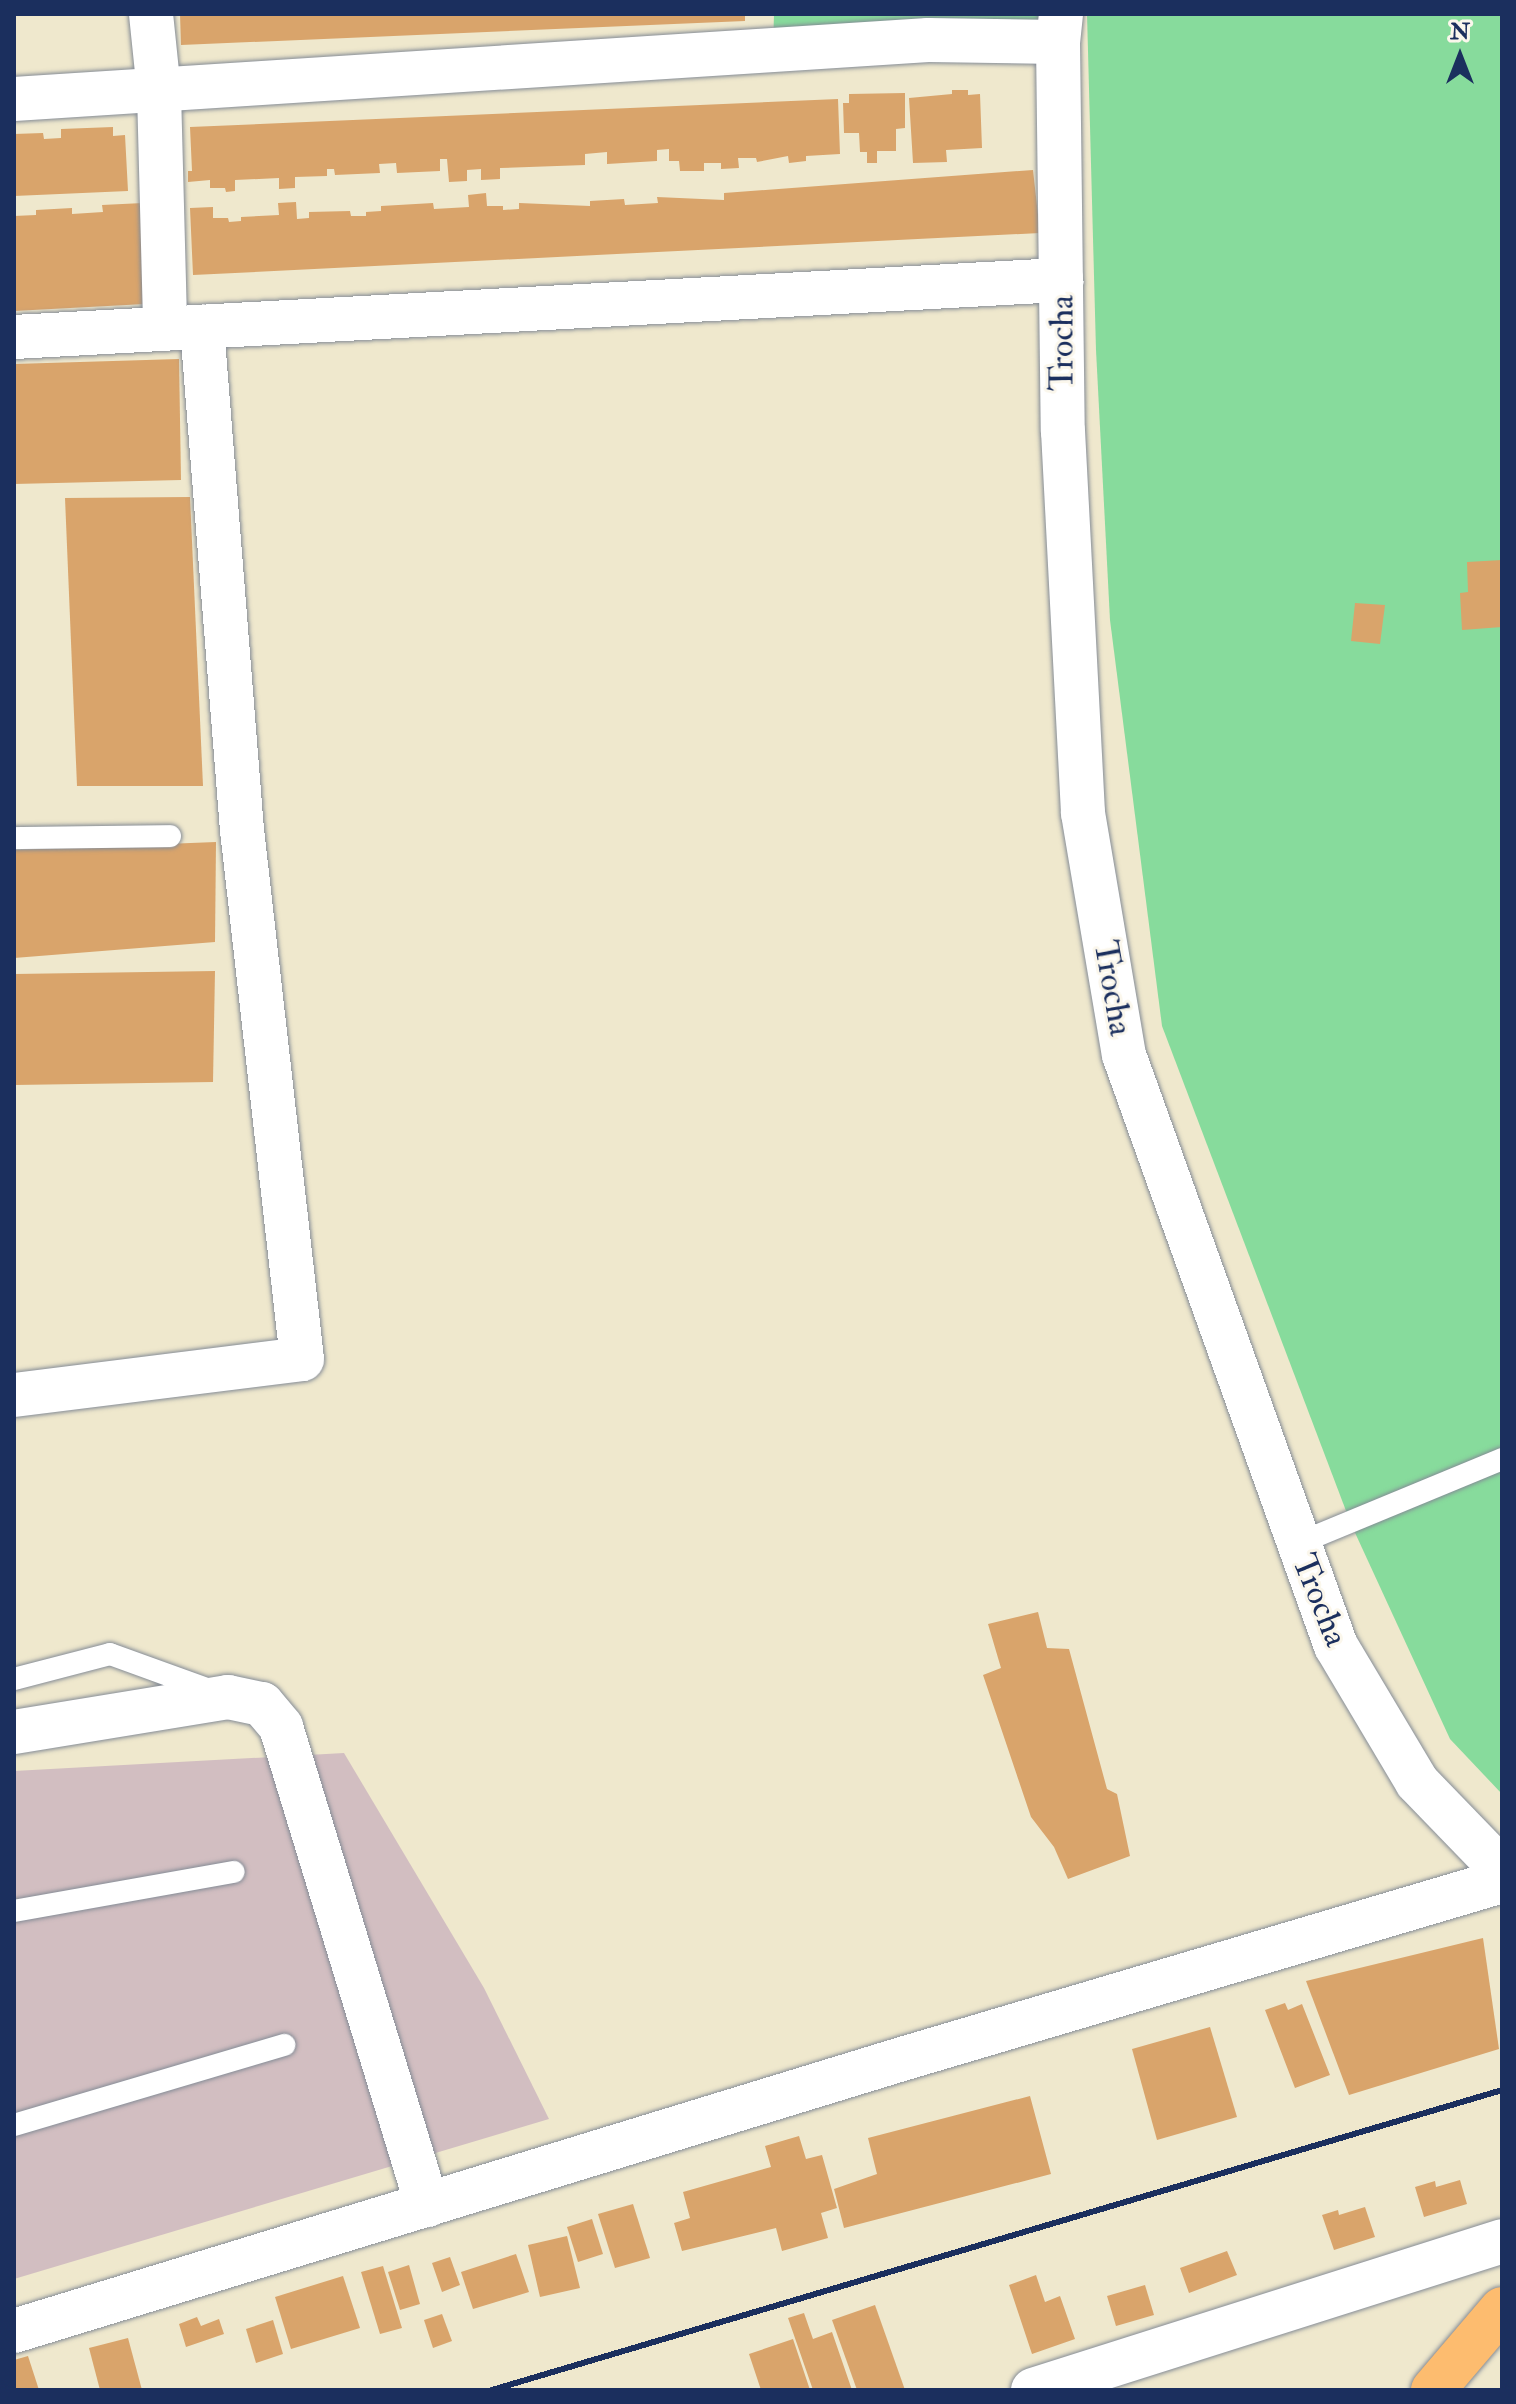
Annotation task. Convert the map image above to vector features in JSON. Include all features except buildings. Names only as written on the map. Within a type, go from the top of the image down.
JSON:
[{"type":"main road","points":[[1433,2390],[1502,2309]]},
{"type":"street","points":[[14,1395],[302,1359],[151,14]]},
{"type":"street","points":[[14,99],[159,92],[772,32],[928,40],[1060,28]]},
{"type":"street","name":"Trocha","points":[[1060,28],[1064,467],[1083,813],[1124,1055],[1336,1646],[1417,1782],[1502,1870]]},
{"type":"street","points":[[14,337],[1061,280]]},
{"type":"street","points":[[14,1732],[228,1697],[262,1704],[281,1727],[427,2205]]},
{"type":"street","points":[[14,2331],[902,2059],[1502,1881]]},
{"type":"street","points":[[1033,2390],[1502,2241]]},
{"type":"lane","points":[[14,838],[170,836]]},
{"type":"lane","points":[[1297,1544],[1502,1459]]},
{"type":"lane","points":[[14,1679],[110,1654],[228,1697]]},
{"type":"lane","points":[[14,1911],[234,1872]]},
{"type":"lane","points":[[14,2125],[284,2045]]},
{"type":"shaded area","points":[[344,1753],[484,1988],[549,2119],[14,2279],[14,1771]]},
{"type":"green space","points":[[774,14],[1061,14],[1058,42],[773,49]]},
{"type":"green space","points":[[1087,14],[1502,14],[1502,1794],[1450,1739],[1351,1524],[1162,1026],[1110,620],[1096,350]]},
{"type":"railway","points":[[492,2390],[1502,2090]]}]
